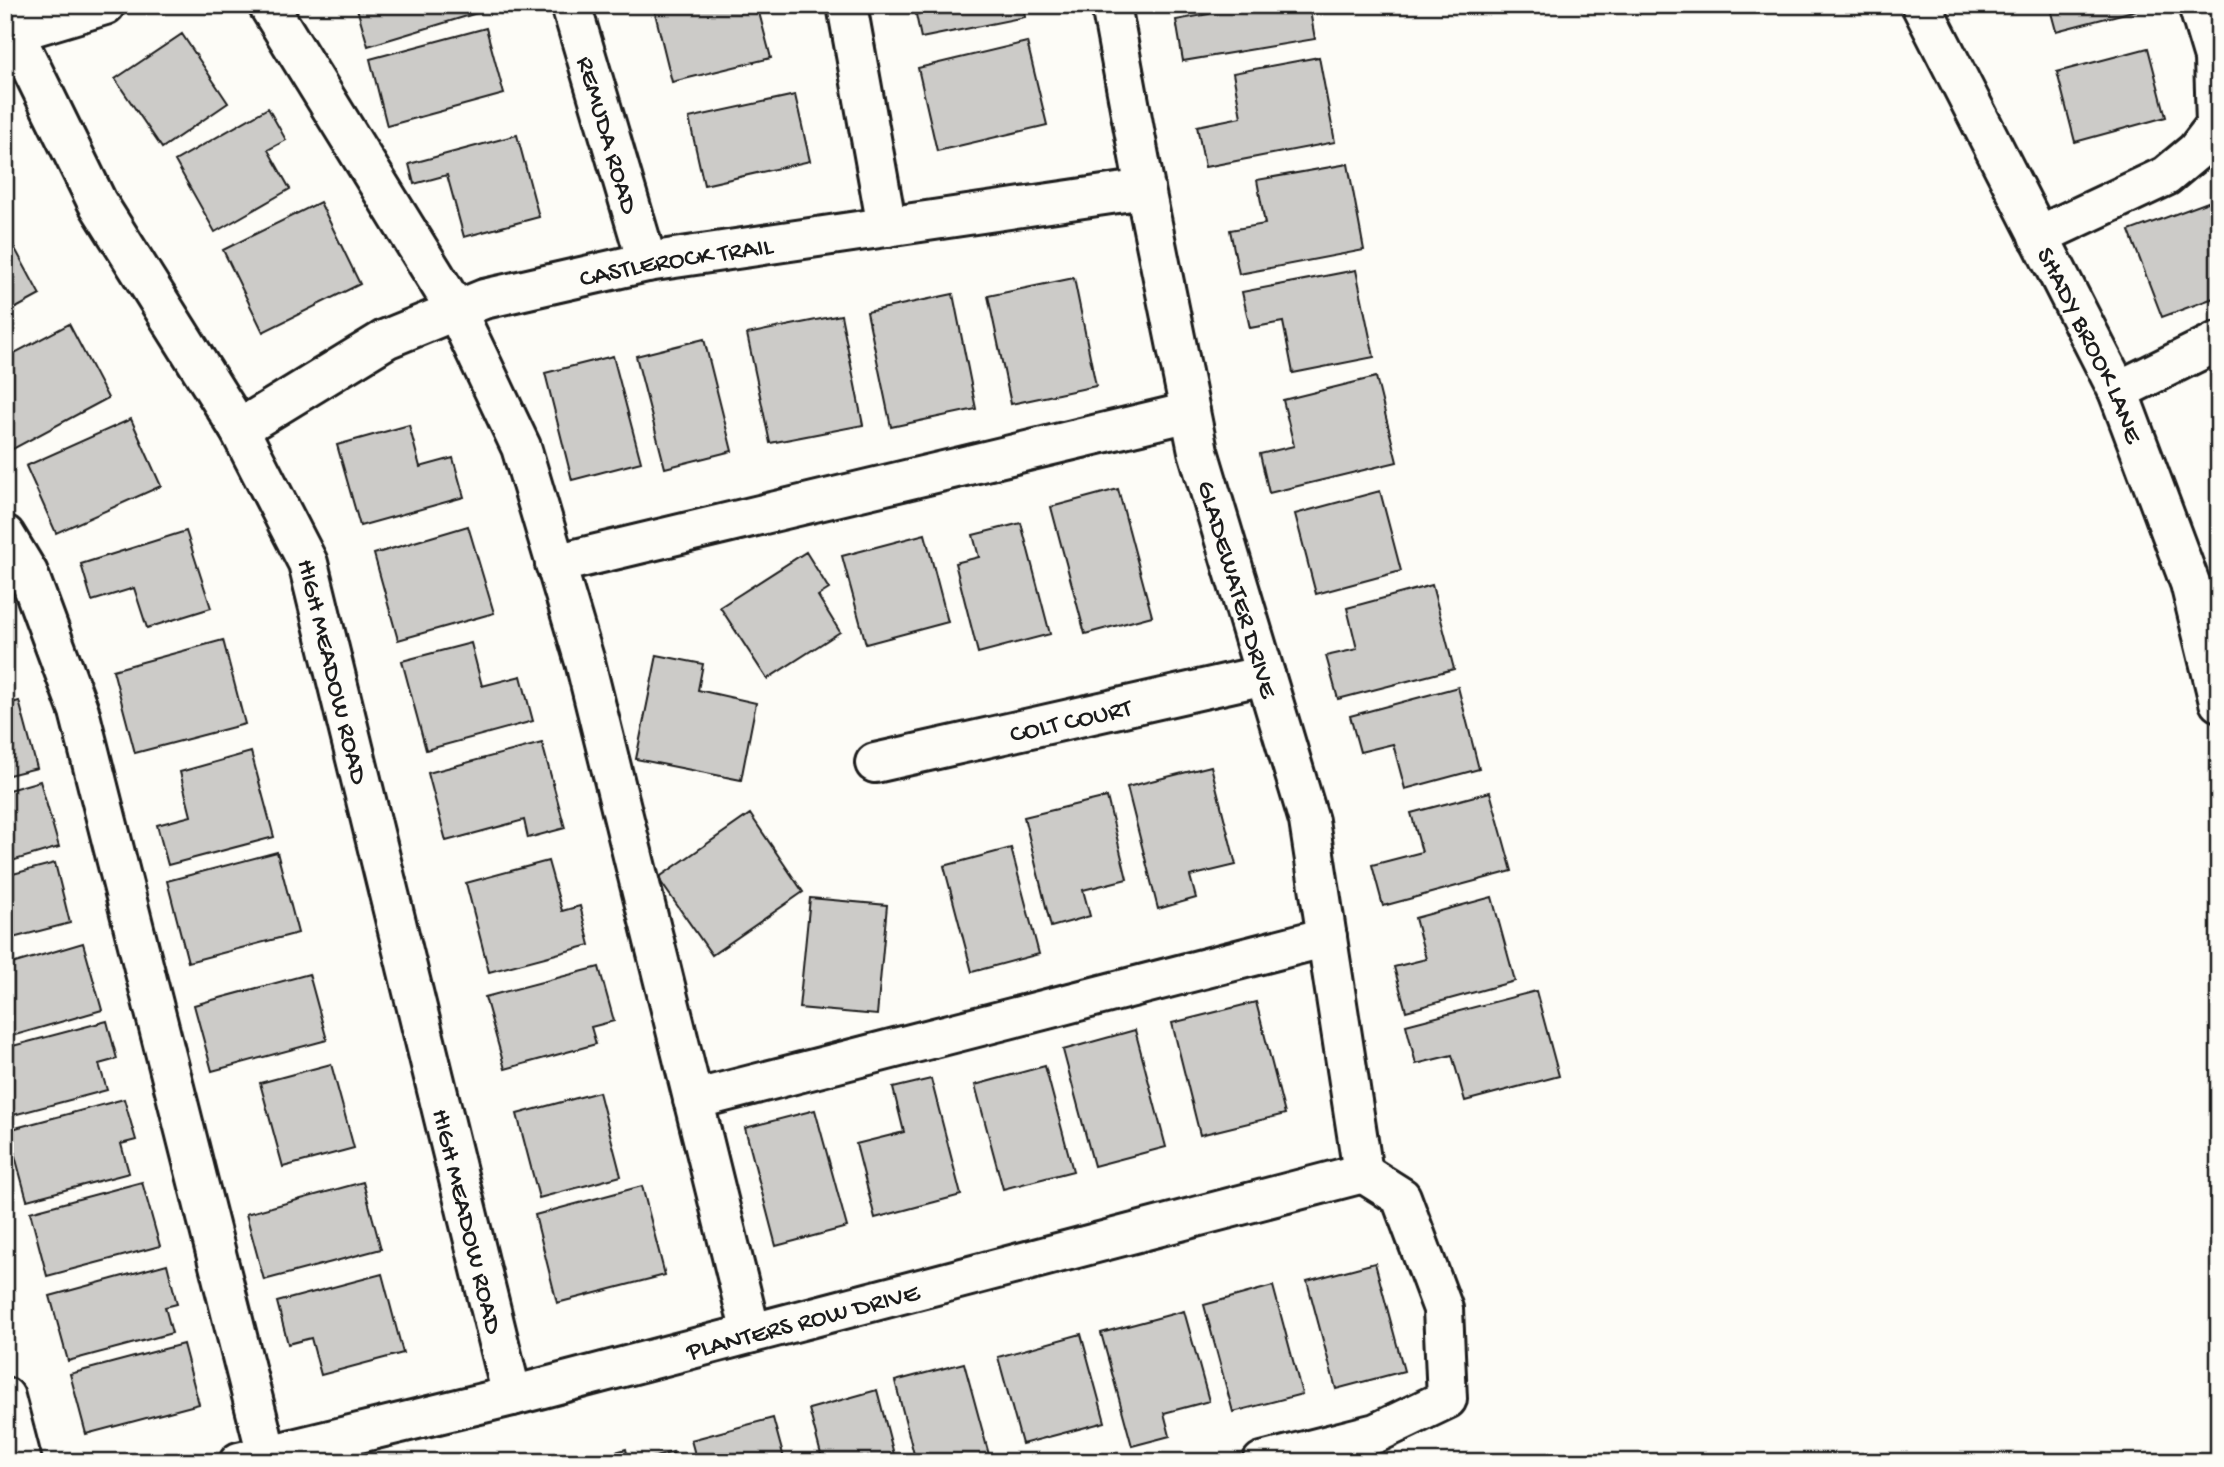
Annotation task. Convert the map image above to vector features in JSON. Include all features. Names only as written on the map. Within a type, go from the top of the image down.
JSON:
[{"type":"street","points":[[10,24],[105,5]]},
{"type":"street","points":[[268,5],[456,310],[521,447],[585,662],[751,1333]]},
{"type":"street","name":"REMUDA ROAD","points":[[571,5],[647,262]]},
{"type":"street","points":[[847,5],[887,227]]},
{"type":"street","name":"GLADEWATER DRIVE","points":[[1111,5],[1198,451],[1309,821],[1363,1173]]},
{"type":"street","name":"SHADY BROOK LANE","points":[[1921,5],[2118,391],[2204,579],[2219,702]]},
{"type":"street","points":[[2038,236],[2166,176],[2196,151],[2216,125],[2214,58],[2198,5]]},
{"type":"street","name":"HIGH MEADOW ROAD","points":[[10,24],[97,202],[239,429],[309,563],[512,1395]]},
{"type":"street","name":"CASTLEROCK TRAIL","points":[[239,429],[386,339],[484,299],[647,262],[1145,189]]},
{"type":"street","points":[[2118,391],[2219,341]]},
{"type":"street","points":[[555,564],[1190,412]]},
{"type":"street","points":[[5,535],[28,573],[79,711],[253,1458]]},
{"type":"street","name":"COLT COURT","points":[[875,763],[1265,674]]},
{"type":"street","points":[[693,1100],[1327,937]]},
{"type":"street","points":[[1262,1462],[1376,1433],[1447,1399],[1443,1309],[1401,1197],[1363,1173]]},
{"type":"street","name":"PLANTERS ROW DRIVE","points":[[253,1458],[512,1395],[1363,1173]]},
{"type":"street","points":[[5,1397],[22,1462]]},
{"type":"building","points":[[356,5],[475,5],[477,13],[368,46]]},
{"type":"building","points":[[653,5],[757,5],[771,58],[672,82]]},
{"type":"building","points":[[914,5],[1023,5],[1025,17],[921,38]]},
{"type":"building","points":[[1207,5],[1309,5],[1315,39],[1183,61],[1176,20],[1209,14]]},
{"type":"building","points":[[2049,5],[2136,5],[2137,10],[2056,31]]},
{"type":"building","points":[[486,28],[504,94],[387,126],[370,59]]},
{"type":"building","points":[[182,34],[228,103],[162,148],[115,79]]},
{"type":"building","points":[[1027,42],[1047,125],[937,151],[918,68]]},
{"type":"building","points":[[2148,48],[2166,117],[2075,142],[2057,72]]},
{"type":"building","points":[[1319,57],[1335,142],[1205,167],[1197,126],[1241,117],[1233,73]]},
{"type":"building","points":[[795,95],[810,161],[704,185],[689,118]]},
{"type":"building","points":[[268,108],[286,140],[268,150],[290,189],[215,232],[175,161]]},
{"type":"building","points":[[517,135],[539,217],[464,237],[447,175],[414,184],[409,164]]},
{"type":"building","points":[[1348,164],[1364,250],[1239,274],[1230,230],[1265,224],[1257,180]]},
{"type":"building","points":[[2219,198],[2219,238],[2212,241],[2219,259],[2219,296],[2162,317],[2129,231]]},
{"type":"building","points":[[320,202],[360,284],[263,332],[223,250]]},
{"type":"building","points":[[5,230],[40,295],[5,314]]},
{"type":"building","points":[[1356,270],[1374,357],[1293,373],[1283,322],[1250,328],[1242,292]]},
{"type":"building","points":[[1074,278],[1096,386],[1011,404],[988,296]]},
{"type":"building","points":[[953,294],[976,409],[891,427],[867,312]]},
{"type":"building","points":[[841,315],[863,425],[770,443],[747,334]]},
{"type":"building","points":[[69,324],[108,398],[11,450],[5,440],[5,358]]},
{"type":"building","points":[[704,339],[732,451],[665,468],[636,356]]},
{"type":"building","points":[[613,356],[641,462],[572,480],[545,373]]},
{"type":"building","points":[[1376,377],[1397,462],[1269,493],[1260,454],[1294,446],[1283,400]]},
{"type":"building","points":[[131,419],[161,486],[56,533],[26,466]]},
{"type":"building","points":[[409,425],[420,467],[453,458],[464,497],[360,526],[337,445]]},
{"type":"building","points":[[1118,489],[1152,616],[1085,634],[1051,507]]},
{"type":"building","points":[[1380,491],[1401,571],[1316,594],[1295,514]]},
{"type":"building","points":[[1021,523],[1050,634],[978,653],[955,563],[979,557],[973,535]]},
{"type":"building","points":[[468,526],[494,613],[398,640],[374,554]]},
{"type":"building","points":[[186,531],[211,608],[147,628],[134,588],[92,601],[81,564]]},
{"type":"building","points":[[925,534],[948,622],[866,644],[842,556]]},
{"type":"building","points":[[806,552],[829,589],[818,596],[840,632],[767,679],[720,607]]},
{"type":"building","points":[[1432,585],[1454,669],[1338,699],[1326,656],[1357,649],[1347,608]]},
{"type":"building","points":[[223,640],[245,724],[135,753],[113,670]]},
{"type":"building","points":[[471,643],[482,686],[521,676],[533,721],[426,750],[402,661]]},
{"type":"building","points":[[657,655],[703,664],[698,690],[756,703],[741,780],[636,759]]},
{"type":"building","points":[[1458,687],[1479,769],[1405,789],[1393,744],[1360,752],[1350,716]]},
{"type":"building","points":[[19,701],[37,768],[5,776],[5,705]]},
{"type":"building","points":[[542,743],[565,828],[528,838],[524,820],[446,841],[428,773]]},
{"type":"building","points":[[251,752],[274,837],[168,865],[157,825],[191,816],[180,772]]},
{"type":"building","points":[[1211,766],[1236,865],[1190,876],[1196,898],[1158,909],[1127,787]]},
{"type":"building","points":[[40,781],[59,847],[5,863],[5,791]]},
{"type":"building","points":[[1490,792],[1512,871],[1383,906],[1372,865],[1422,852],[1411,813]]},
{"type":"building","points":[[1107,797],[1127,879],[1083,890],[1090,916],[1051,927],[1024,817]]},
{"type":"building","points":[[750,814],[803,892],[712,955],[658,878]]},
{"type":"building","points":[[1011,848],[1039,954],[972,972],[944,866]]},
{"type":"building","points":[[277,852],[298,933],[188,962],[167,881]]},
{"type":"building","points":[[548,861],[562,911],[580,906],[590,945],[489,972],[466,883]]},
{"type":"building","points":[[55,863],[70,923],[5,940],[5,876]]},
{"type":"building","points":[[1492,897],[1515,981],[1406,1011],[1394,967],[1426,959],[1415,918]]},
{"type":"building","points":[[810,898],[887,905],[877,1015],[799,1008]]},
{"type":"building","points":[[83,943],[102,1010],[5,1038],[5,966]]},
{"type":"building","points":[[599,967],[614,1021],[591,1027],[596,1044],[505,1069],[485,997]]},
{"type":"building","points":[[309,974],[327,1040],[212,1071],[194,1005]]},
{"type":"building","points":[[1536,991],[1559,1076],[1465,1101],[1452,1055],[1416,1064],[1406,1025]]},
{"type":"building","points":[[1256,1002],[1285,1114],[1200,1135],[1172,1023]]},
{"type":"building","points":[[107,1021],[117,1059],[99,1064],[107,1090],[6,1117],[5,1048]]},
{"type":"building","points":[[1135,1030],[1166,1147],[1094,1166],[1063,1050]]},
{"type":"building","points":[[331,1064],[354,1148],[283,1167],[260,1083]]},
{"type":"building","points":[[1045,1066],[1073,1171],[1003,1189],[975,1085]]},
{"type":"building","points":[[931,1079],[961,1195],[875,1218],[856,1144],[904,1132],[893,1088]]},
{"type":"building","points":[[599,1092],[621,1176],[539,1198],[517,1114]]},
{"type":"building","points":[[124,1099],[136,1140],[121,1144],[129,1173],[27,1200],[8,1130]]},
{"type":"building","points":[[815,1110],[847,1227],[776,1246],[745,1128]]},
{"type":"building","points":[[142,1182],[160,1246],[47,1276],[30,1212]]},
{"type":"building","points":[[363,1182],[381,1249],[264,1280],[246,1214]]},
{"type":"building","points":[[642,1186],[665,1275],[557,1303],[535,1215]]},
{"type":"building","points":[[1375,1263],[1404,1371],[1336,1389],[1307,1281]]},
{"type":"building","points":[[167,1264],[177,1304],[165,1307],[172,1333],[68,1361],[50,1296]]},
{"type":"building","points":[[382,1274],[403,1353],[321,1375],[311,1338],[288,1344],[277,1302]]},
{"type":"building","points":[[1273,1286],[1302,1394],[1233,1412],[1204,1305]]},
{"type":"building","points":[[1184,1311],[1209,1401],[1164,1413],[1170,1436],[1132,1446],[1101,1333]]},
{"type":"building","points":[[1081,1334],[1105,1422],[1022,1444],[998,1357]]},
{"type":"building","points":[[183,1344],[199,1404],[86,1434],[70,1374]]},
{"type":"building","points":[[964,1363],[991,1462],[916,1462],[895,1381]]},
{"type":"building","points":[[877,1390],[896,1462],[823,1462],[809,1409]]},
{"type":"building","points":[[773,1418],[785,1462],[697,1462],[691,1440]]},
{"type":"building","points":[[626,1449],[629,1462],[587,1462],[587,1460]]},
{"type":"building","points":[[673,1452],[675,1462],[637,1462]]}]
